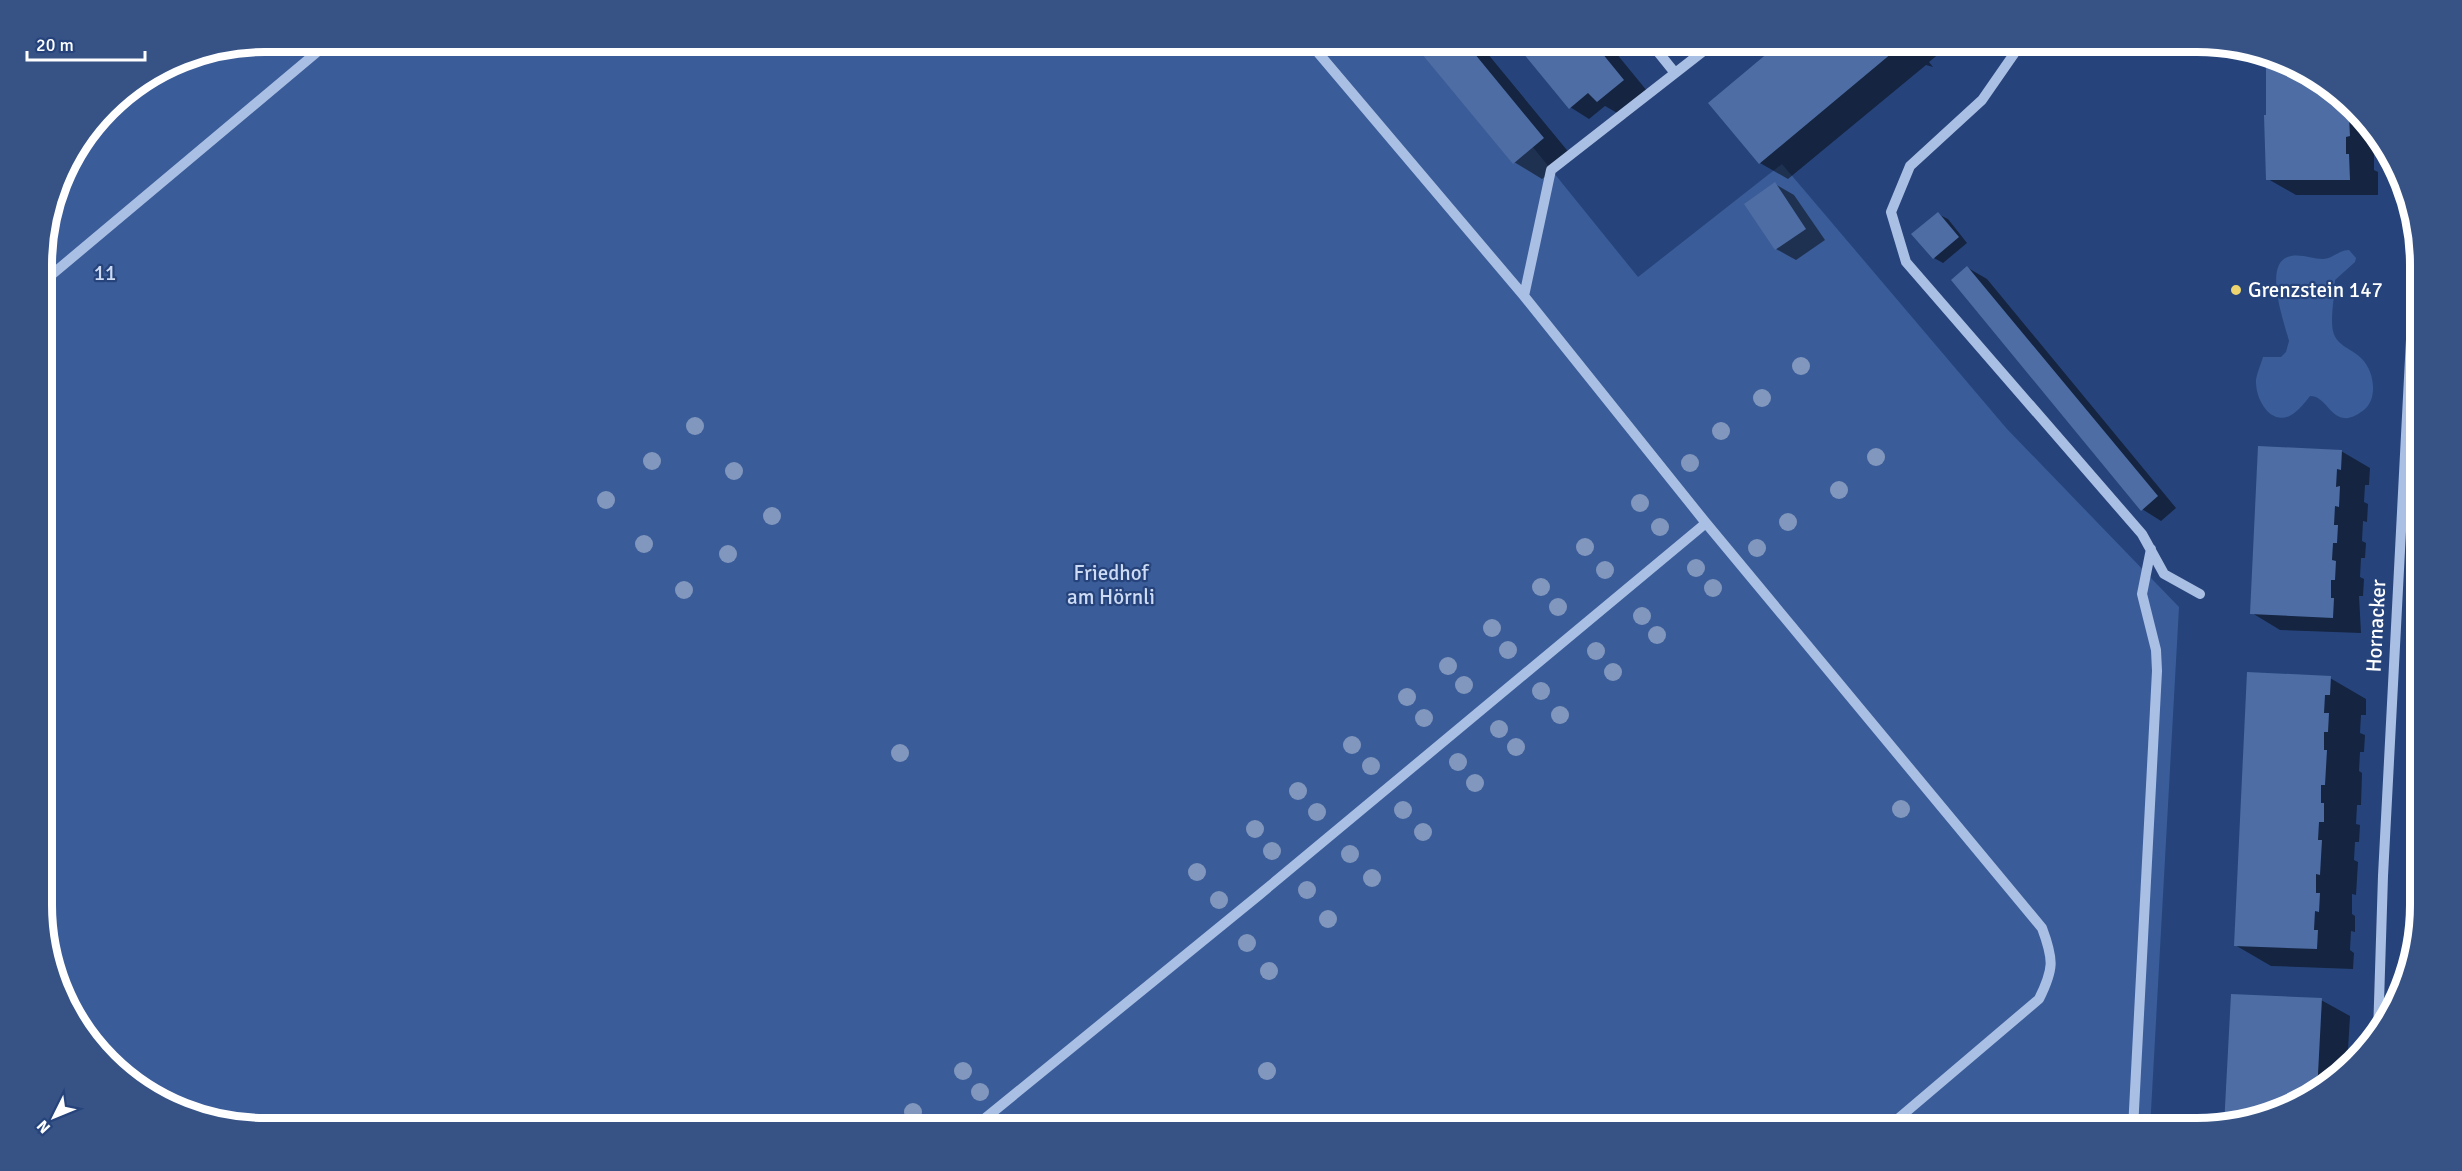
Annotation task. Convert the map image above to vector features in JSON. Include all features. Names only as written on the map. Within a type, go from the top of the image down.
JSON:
[{"type":"street","points":[[53,274],[317,52]]},
{"type":"street","points":[[1317,52],[1524,296],[1706,523],[2042,928],[2052,953],[2050,978],[2039,999],[1899,1118]]},
{"type":"street","points":[[1658,52],[1675,73]]},
{"type":"street","points":[[1524,296],[1551,170],[1702,52]]},
{"type":"street","points":[[2015,52],[1982,100],[1910,166],[1891,212],[1906,262],[2142,534],[2164,574],[2200,594]]},
{"type":"street","name":"Hornacker","points":[[2379,1016],[2384,853],[2409,377]]},
{"type":"street","points":[[985,1118],[1706,523]]},
{"type":"street","points":[[2134,1118],[2157,671],[2156,650],[2142,594],[2151,549]]},
{"type":"green space","name":"Friedhof am Hörnli","points":[[266,52],[1456,52],[1638,277],[1782,164],[2007,429],[2179,607],[2151,1118],[238,1117],[197,1107],[171,1097],[147,1083],[125,1066],[105,1046],[88,1024],[74,1000],[64,974],[54,933],[52,905],[54,238],[64,197],[74,171],[88,147],[105,125],[125,105],[147,88],[171,74],[197,64],[238,54]]},
{"type":"green space","points":[[2349,250],[2356,258],[2355,262],[2335,280],[2332,326],[2341,344],[2366,364],[2372,377],[2372,398],[2365,409],[2349,418],[2334,414],[2320,399],[2310,396],[2293,414],[2285,417],[2272,415],[2266,410],[2258,396],[2256,380],[2263,357],[2281,357],[2286,352],[2289,341],[2277,294],[2277,269],[2282,260],[2291,256],[2323,259]]},
{"type":"building","points":[[1420,52],[1473,52],[1544,138],[1513,164]]},
{"type":"building","points":[[1522,52],[1601,52],[1624,80],[1597,102],[1588,93],[1569,109]]},
{"type":"building","points":[[1769,52],[1893,52],[1759,164],[1708,103]]},
{"type":"building","points":[[2266,64],[2291,74],[2315,88],[2337,105],[2345,113],[2345,117],[2349,117],[2350,136],[2346,137],[2346,154],[2349,154],[2350,180],[2266,180],[2264,115],[2266,115]]},
{"type":"building","points":[[1775,182],[1806,229],[1775,250],[1744,204]]},
{"type":"building","points":[[1938,212],[1959,237],[1933,259],[1911,234]]},
{"type":"building","points":[[1967,266],[2158,496],[2141,511],[1951,280]]},
{"type":"building","points":[[2258,446],[2342,450],[2341,470],[2337,469],[2336,487],[2340,486],[2339,507],[2335,506],[2334,525],[2338,525],[2337,543],[2333,543],[2332,560],[2336,561],[2335,580],[2331,580],[2331,598],[2334,598],[2333,618],[2250,614]]},
{"type":"building","points":[[2247,672],[2331,676],[2330,695],[2325,695],[2324,713],[2329,713],[2328,732],[2324,732],[2324,750],[2327,750],[2325,785],[2321,785],[2324,822],[2319,822],[2318,840],[2322,840],[2320,875],[2316,874],[2316,893],[2320,893],[2319,912],[2315,911],[2314,930],[2318,930],[2317,949],[2234,946]]},
{"type":"building","points":[[2409,832],[2409,857],[2406,857]]},
{"type":"building","points":[[2231,994],[2322,998],[2318,1081],[2291,1097],[2265,1107],[2224,1117]]},
{"type":"place","name":"Grenzstein 147","points":[[2236,290]]},
{"type":"park label","name":"11","points":[[105,273]]}]
